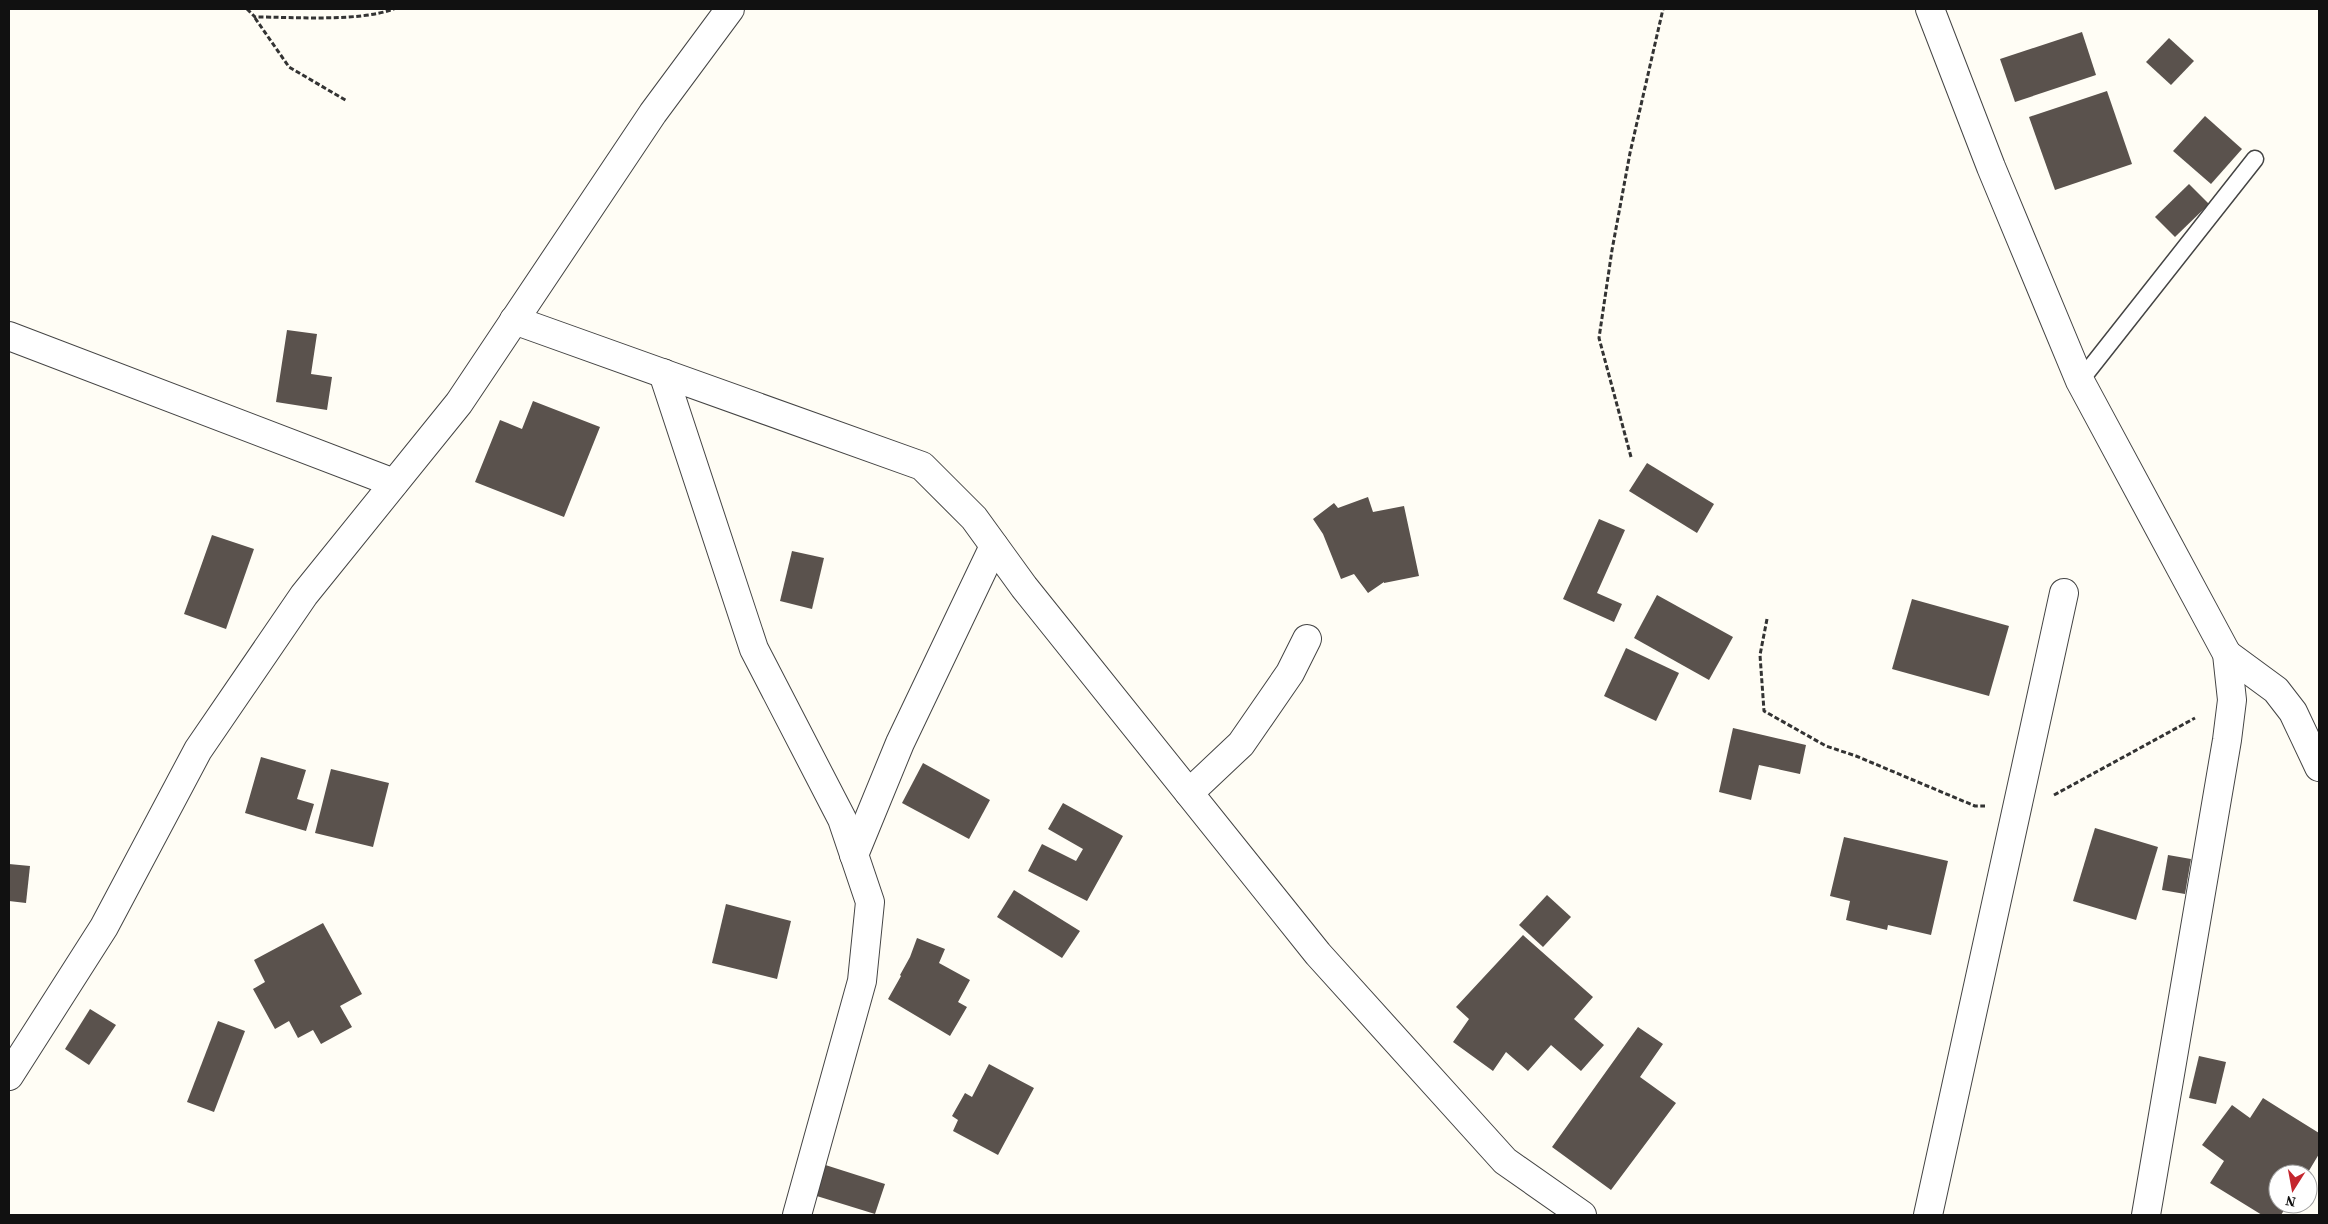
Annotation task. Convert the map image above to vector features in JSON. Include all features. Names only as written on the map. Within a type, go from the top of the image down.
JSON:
[{"type":"street","points":[[9,1076],[104,927],[198,750],[304,594],[459,403],[653,113],[730,9]]},
{"type":"street","points":[[1930,9],[1990,167],[2080,381],[2227,654],[2232,700],[2227,740],[2146,1215]]},
{"type":"street","points":[[514,320],[922,466],[974,518],[1024,588],[1318,954],[1505,1161],[1582,1215]]},
{"type":"street","points":[[9,336],[394,483]]},
{"type":"street","points":[[663,374],[754,649],[842,819],[870,902],[862,981],[796,1215]]},
{"type":"street","points":[[854,855],[900,743],[994,546]]},
{"type":"street","points":[[1928,1215],[2016,805],[2064,593]]},
{"type":"street","points":[[1189,793],[1241,744],[1290,673],[1307,639]]},
{"type":"street","points":[[2227,654],[2276,690],[2293,712],[2319,767]]},
{"type":"lane","points":[[2080,381],[2255,159]]},
{"type":"path","points":[[246,9],[255,17],[289,67],[346,101]]},
{"type":"path","points":[[255,17],[334,16],[382,13],[394,9]]},
{"type":"path","points":[[1631,457],[1599,338],[1612,250],[1630,153],[1663,9]]},
{"type":"path","points":[[1768,619],[1760,655],[1764,711],[1826,746],[1856,756],[1975,806],[2035,805],[2232,700]]},
{"type":"building","points":[[2082,32],[2096,75],[2015,102],[2000,59]]},
{"type":"building","points":[[2169,38],[2194,61],[2171,85],[2146,62]]},
{"type":"building","points":[[2107,91],[2132,164],[2055,190],[2029,117]]},
{"type":"building","points":[[2205,116],[2242,149],[2211,184],[2173,151]]},
{"type":"building","points":[[2189,184],[2209,204],[2175,237],[2155,217]]},
{"type":"building","points":[[287,330],[317,334],[311,374],[332,377],[327,410],[276,402]]},
{"type":"building","points":[[533,401],[600,427],[564,517],[475,482],[500,420],[522,429]]},
{"type":"building","points":[[1647,463],[1714,504],[1697,533],[1629,491]]},
{"type":"building","points":[[1368,497],[1373,512],[1404,506],[1419,576],[1384,582],[1368,593],[1354,574],[1341,579],[1323,534],[1313,519],[1334,503],[1338,508]]},
{"type":"building","points":[[1599,519],[1625,530],[1597,593],[1622,604],[1614,622],[1563,599]]},
{"type":"building","points":[[212,535],[254,549],[226,629],[184,614]]},
{"type":"building","points":[[792,551],[824,558],[812,609],[780,601]]},
{"type":"building","points":[[1657,595],[1733,637],[1709,680],[1634,638]]},
{"type":"building","points":[[1912,599],[2009,626],[1989,696],[1892,669]]},
{"type":"building","points":[[1626,648],[1679,673],[1656,721],[1604,696]]},
{"type":"building","points":[[1733,728],[1806,745],[1800,774],[1759,765],[1751,800],[1719,792]]},
{"type":"building","points":[[261,757],[306,770],[297,799],[314,804],[306,831],[245,813]]},
{"type":"building","points":[[923,763],[990,800],[969,839],[902,803]]},
{"type":"building","points":[[331,769],[389,783],[373,847],[315,833]]},
{"type":"building","points":[[1063,803],[1123,836],[1087,901],[1028,871],[1042,844],[1076,861],[1083,849],[1048,829]]},
{"type":"building","points":[[2095,828],[2158,847],[2136,920],[2073,901]]},
{"type":"building","points":[[1844,837],[1948,861],[1931,935],[1888,925],[1887,930],[1846,920],[1850,901],[1830,896]]},
{"type":"building","points":[[2168,855],[2191,859],[2185,894],[2162,890]]},
{"type":"building","points":[[9,864],[30,866],[26,903],[9,901]]},
{"type":"building","points":[[1014,890],[1080,931],[1062,958],[997,917]]},
{"type":"building","points":[[1547,895],[1571,917],[1543,947],[1519,925]]},
{"type":"building","points":[[726,904],[791,921],[777,979],[712,963]]},
{"type":"building","points":[[323,923],[362,994],[340,1006],[352,1027],[321,1044],[313,1030],[298,1038],[289,1021],[275,1029],[253,989],[265,982],[254,960]]},
{"type":"building","points":[[1523,935],[1593,997],[1574,1019],[1604,1045],[1581,1071],[1551,1045],[1528,1071],[1506,1052],[1493,1071],[1453,1042],[1469,1019],[1456,1007]]},
{"type":"building","points":[[917,938],[945,949],[939,963],[970,980],[958,1002],[967,1007],[950,1036],[888,999],[901,976]]},
{"type":"building","points":[[90,1009],[116,1025],[89,1065],[65,1049]]},
{"type":"building","points":[[218,1021],[245,1031],[214,1112],[187,1102]]},
{"type":"building","points":[[1638,1027],[1663,1044],[1640,1077],[1676,1103],[1611,1190],[1552,1147]]},
{"type":"building","points":[[2199,1056],[2226,1062],[2216,1104],[2189,1098]]},
{"type":"building","points":[[989,1064],[1034,1088],[998,1155],[953,1131],[958,1120],[952,1116],[965,1093],[972,1097]]},
{"type":"building","points":[[2263,1098],[2319,1133],[2319,1154],[2313,1164],[2268,1164],[2268,1214],[2281,1215],[2262,1215],[2210,1183],[2224,1161],[2202,1145],[2232,1105],[2250,1118]]},
{"type":"building","points":[[816,1162],[885,1184],[875,1214],[807,1193]]}]
